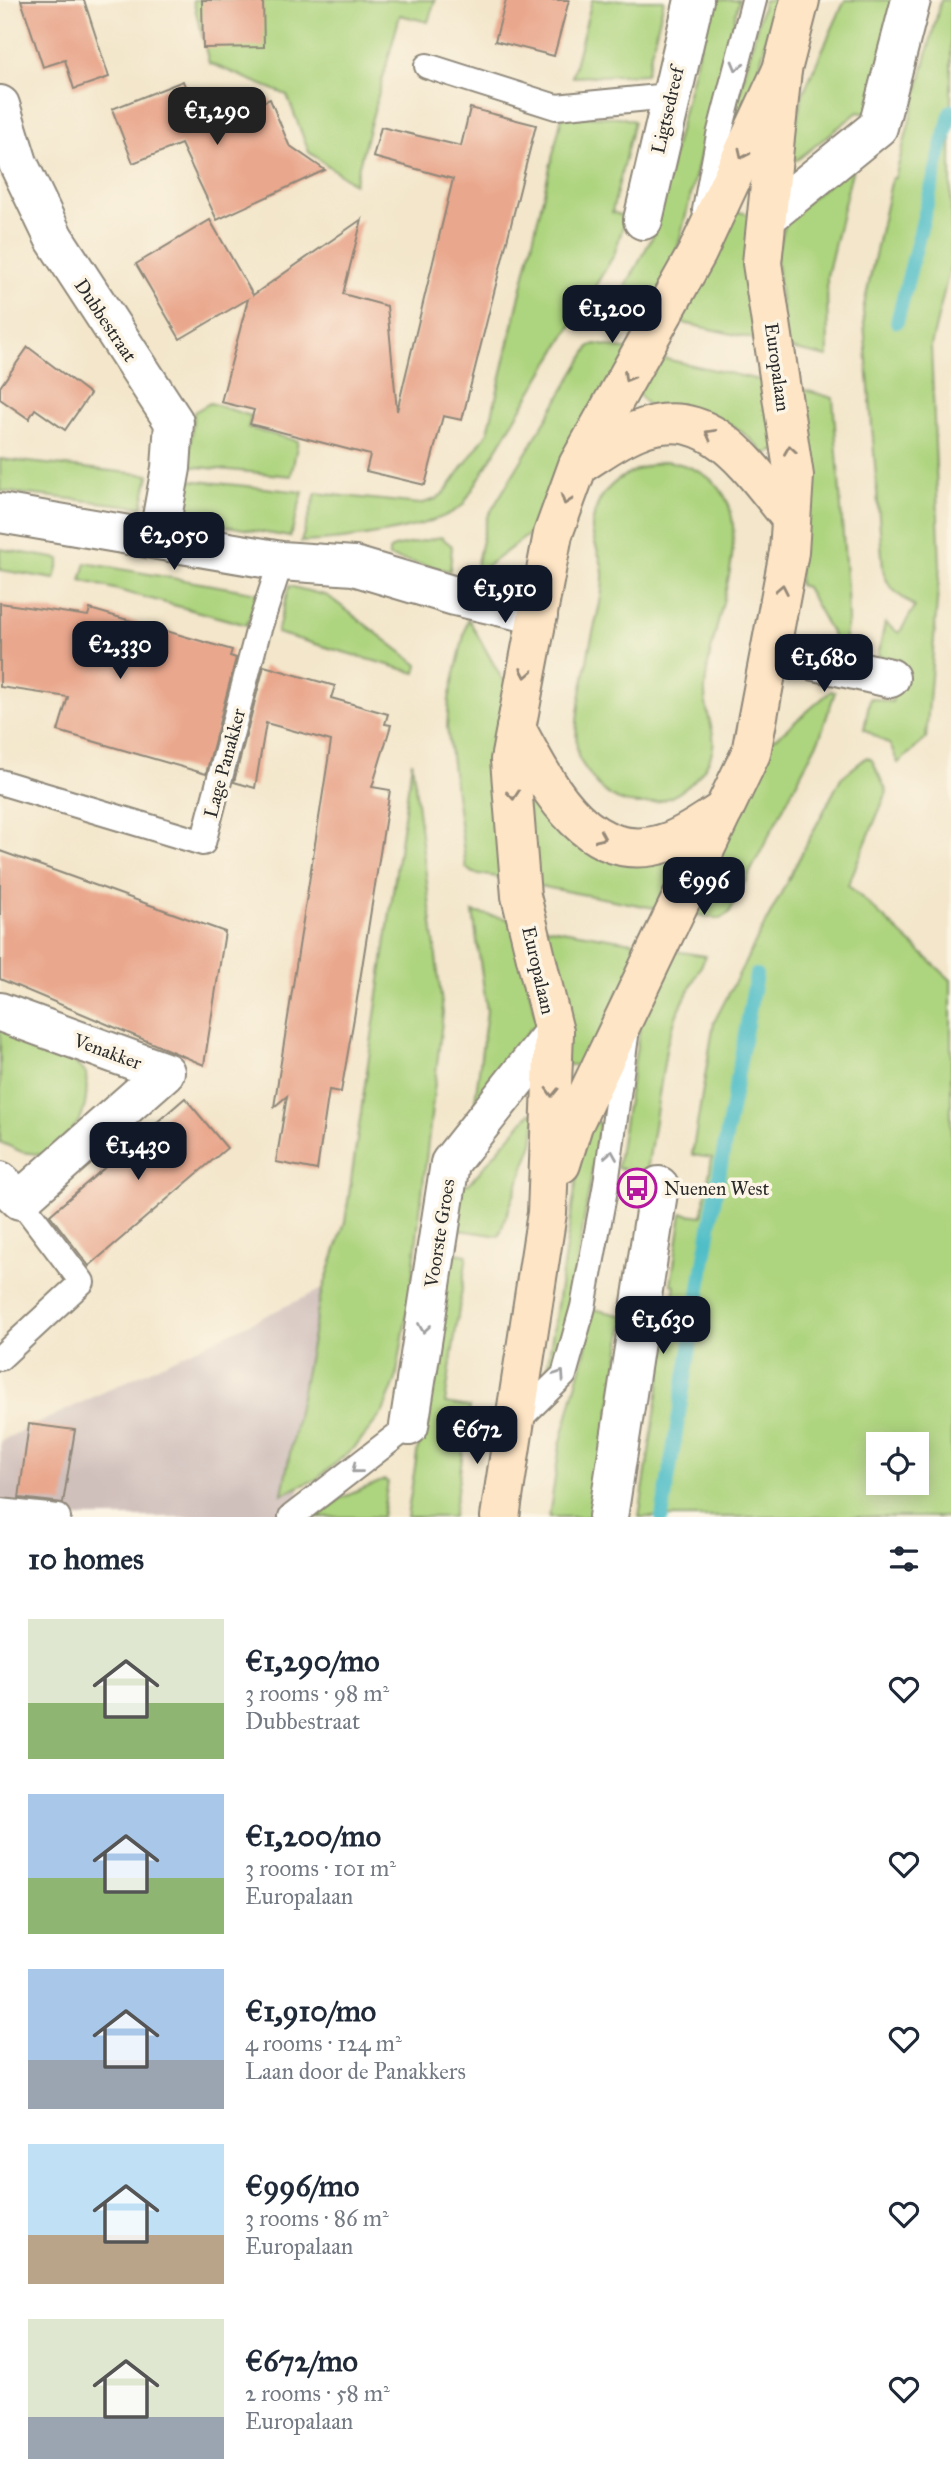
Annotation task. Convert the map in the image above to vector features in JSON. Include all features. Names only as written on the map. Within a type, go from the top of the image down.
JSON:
[{"type":"main road","name":"Europalaan","points":[[547,1213],[573,1125],[751,753],[789,552],[794,476],[762,263],[782,70],[800,0]]},
{"type":"main road","name":"Europalaan","points":[[499,1517],[547,1213],[554,1032],[521,896],[510,760],[538,615],[554,534],[578,465],[697,253],[782,70]]},
{"type":"main road","points":[[578,465],[634,432],[659,424],[685,424],[708,431],[729,445],[791,518]]},
{"type":"main road","points":[[516,728],[560,802],[582,827],[600,838],[631,845],[667,843],[724,810]]},
{"type":"street","name":"Ligtsedreef","points":[[643,220],[669,96],[694,0]]},
{"type":"street","points":[[766,217],[878,127],[911,0]]},
{"type":"street","name":"Dubbestraat","points":[[0,105],[18,163],[54,238],[174,422],[171,468],[158,539]]},
{"type":"street","points":[[0,513],[281,561],[354,566],[455,596],[538,615]]},
{"type":"street","points":[[771,651],[890,678]]},
{"type":"street","name":"Venakker","points":[[0,1012],[165,1072],[10,1190]]},
{"type":"street","name":"Voorste Groes","points":[[409,1426],[450,1163],[554,1032]]},
{"type":"street","points":[[608,1517],[659,1186]]},
{"type":"lane","name":"Europalaan","points":[[697,253],[719,135],[754,0]]},
{"type":"lane","points":[[427,66],[556,107],[669,96]]},
{"type":"lane","name":"Lage Panakker","points":[[0,782],[203,843],[257,635],[281,561]]},
{"type":"lane","name":"Europalaan","points":[[514,1425],[564,1375],[583,1307],[614,1135],[632,999]]},
{"type":"lane","points":[[0,1358],[82,1282],[10,1190]]},
{"type":"lane","points":[[291,1517],[348,1476],[409,1426]]},
{"type":"lane","points":[[0,1511],[58,1517]]},
{"type":"shaded area","points":[[339,1281],[294,1517],[0,1517],[0,1441]]},
{"type":"green space","points":[[193,0],[435,0],[428,22],[400,15],[354,184],[309,152],[287,95],[209,63]]},
{"type":"green space","points":[[592,0],[664,0],[646,74],[572,77]]},
{"type":"green space","points":[[711,0],[739,0],[674,263],[649,315],[615,306],[653,236]]},
{"type":"green space","points":[[764,0],[777,0],[743,129],[731,126]]},
{"type":"green space","points":[[845,0],[895,0],[867,114],[858,112],[797,160],[788,158],[803,93]]},
{"type":"green space","points":[[941,0],[951,0],[951,263],[931,346],[940,565],[926,739],[898,763],[890,745],[864,729],[870,698],[892,702],[900,660],[878,656],[885,623],[899,633],[915,607],[891,587],[883,569],[863,310],[892,178],[895,178]]},
{"type":"green space","points":[[562,116],[620,117],[634,121],[612,212],[626,217],[614,255],[463,505],[449,514],[409,527],[362,536],[301,542],[316,493],[420,504],[436,499],[445,492],[488,432]]},
{"type":"green space","points":[[854,163],[827,276],[828,357],[786,348],[776,255],[787,218]]},
{"type":"green space","points":[[735,211],[752,215],[758,340],[675,321]]},
{"type":"green space","points":[[596,344],[629,350],[540,534],[532,532],[474,576],[487,518],[590,346]]},
{"type":"green space","points":[[656,357],[769,382],[780,449],[765,454],[741,432],[713,416],[682,408],[648,406],[637,392]]},
{"type":"green space","points":[[798,388],[833,398],[847,589],[848,621],[843,649],[840,649],[806,587],[799,585]]},
{"type":"green space","points":[[210,403],[251,416],[248,428],[298,441],[291,476],[188,466],[194,412]]},
{"type":"green space","points":[[0,459],[149,475],[142,507],[0,491]]},
{"type":"green space","points":[[666,461],[703,473],[724,495],[733,522],[732,554],[709,659],[705,690],[713,748],[703,770],[692,783],[678,793],[648,804],[632,804],[604,791],[578,756],[576,730],[579,703],[603,581],[592,526],[601,499],[617,480],[640,468]]},
{"type":"green space","points":[[188,480],[303,492],[290,537],[181,518]]},
{"type":"green space","points":[[441,537],[452,546],[450,571],[389,557],[389,551],[394,547]]},
{"type":"green space","points":[[0,549],[60,559],[55,579],[0,570]]},
{"type":"green space","points":[[86,563],[258,593],[247,625],[81,580]]},
{"type":"green space","points":[[289,586],[328,596],[418,665],[416,673],[277,633]]},
{"type":"green space","points":[[468,618],[502,679],[509,680],[496,778],[496,823],[503,878],[473,873],[466,868],[447,727],[449,699]]},
{"type":"green space","points":[[831,691],[835,692],[820,737],[729,913],[720,919],[688,913],[768,737],[776,738]]},
{"type":"green space","points":[[867,757],[872,760],[887,792],[848,885],[951,980],[951,1517],[639,1517],[675,1285],[671,1284],[682,1213],[702,1216],[712,1158],[692,1155],[714,1022],[841,778]]},
{"type":"green space","points":[[412,761],[443,1013],[411,1289],[396,1379],[383,1412],[356,1446],[317,1479],[282,1494],[320,1298],[345,1222]]},
{"type":"green space","points":[[533,794],[551,821],[567,834],[683,857],[660,909],[533,885],[524,796]]},
{"type":"green space","points":[[473,912],[514,920],[538,1027],[531,1028],[480,1101],[475,1101],[487,1011]]},
{"type":"green space","points":[[544,927],[644,944],[583,1068],[566,1064]]},
{"type":"green space","points":[[669,950],[706,956],[677,1014],[667,1044],[647,1171],[617,1168],[642,1014]]},
{"type":"green space","points":[[0,1027],[59,1048],[86,1073],[86,1102],[79,1121],[43,1155],[22,1152],[0,1142]]},
{"type":"green space","points":[[530,1113],[537,1114],[533,1143],[499,1236],[453,1229],[460,1184],[469,1184]]},
{"type":"green space","points":[[590,1122],[600,1123],[569,1312],[554,1377],[546,1376],[579,1164]]},
{"type":"green space","points":[[449,1252],[467,1255],[445,1403],[470,1407],[453,1517],[407,1517]]},
{"type":"green space","points":[[593,1309],[625,1316],[594,1517],[549,1517],[560,1445],[585,1352]]},
{"type":"green space","points":[[384,1480],[388,1482],[382,1517],[317,1517],[341,1498]]},
{"type":"building","points":[[21,0],[84,0],[109,77],[74,89],[65,60],[43,67]]},
{"type":"building","points":[[202,0],[263,0],[264,47],[203,48]]},
{"type":"building","points":[[506,0],[569,0],[554,56],[495,41]]},
{"type":"building","points":[[183,81],[201,127],[270,99],[289,145],[325,170],[217,220],[181,144],[133,163],[112,109]]},
{"type":"building","points":[[470,108],[536,125],[462,420],[443,416],[425,485],[366,471],[370,455],[250,424],[254,410],[221,402],[248,299],[180,339],[136,264],[210,220],[253,295],[362,219],[343,294],[387,306],[397,411],[453,179],[373,157],[381,127],[461,146]]},
{"type":"building","points":[[28,347],[90,394],[65,430],[35,409],[29,419],[0,399],[0,387]]},
{"type":"building","points":[[0,603],[88,616],[90,609],[232,650],[230,656],[236,658],[206,774],[58,731],[68,697],[0,687]]},
{"type":"building","points":[[264,666],[335,686],[331,698],[388,714],[385,724],[391,725],[372,787],[390,790],[354,1018],[341,1092],[329,1090],[317,1170],[276,1162],[287,1096],[274,1107],[331,741],[266,723],[255,788],[234,782]]},
{"type":"building","points":[[0,851],[225,932],[204,1065],[0,979]]},
{"type":"building","points":[[185,1098],[227,1148],[89,1266],[50,1215]]},
{"type":"building","points":[[29,1424],[75,1430],[63,1503],[19,1498]]},
{"type":"waterway","points":[[897,322],[951,111]]},
{"type":"waterway","points":[[662,1517],[715,1197],[756,975]]},
{"type":"place","name":"Nuenen West","points":[[637,1188]]}]
